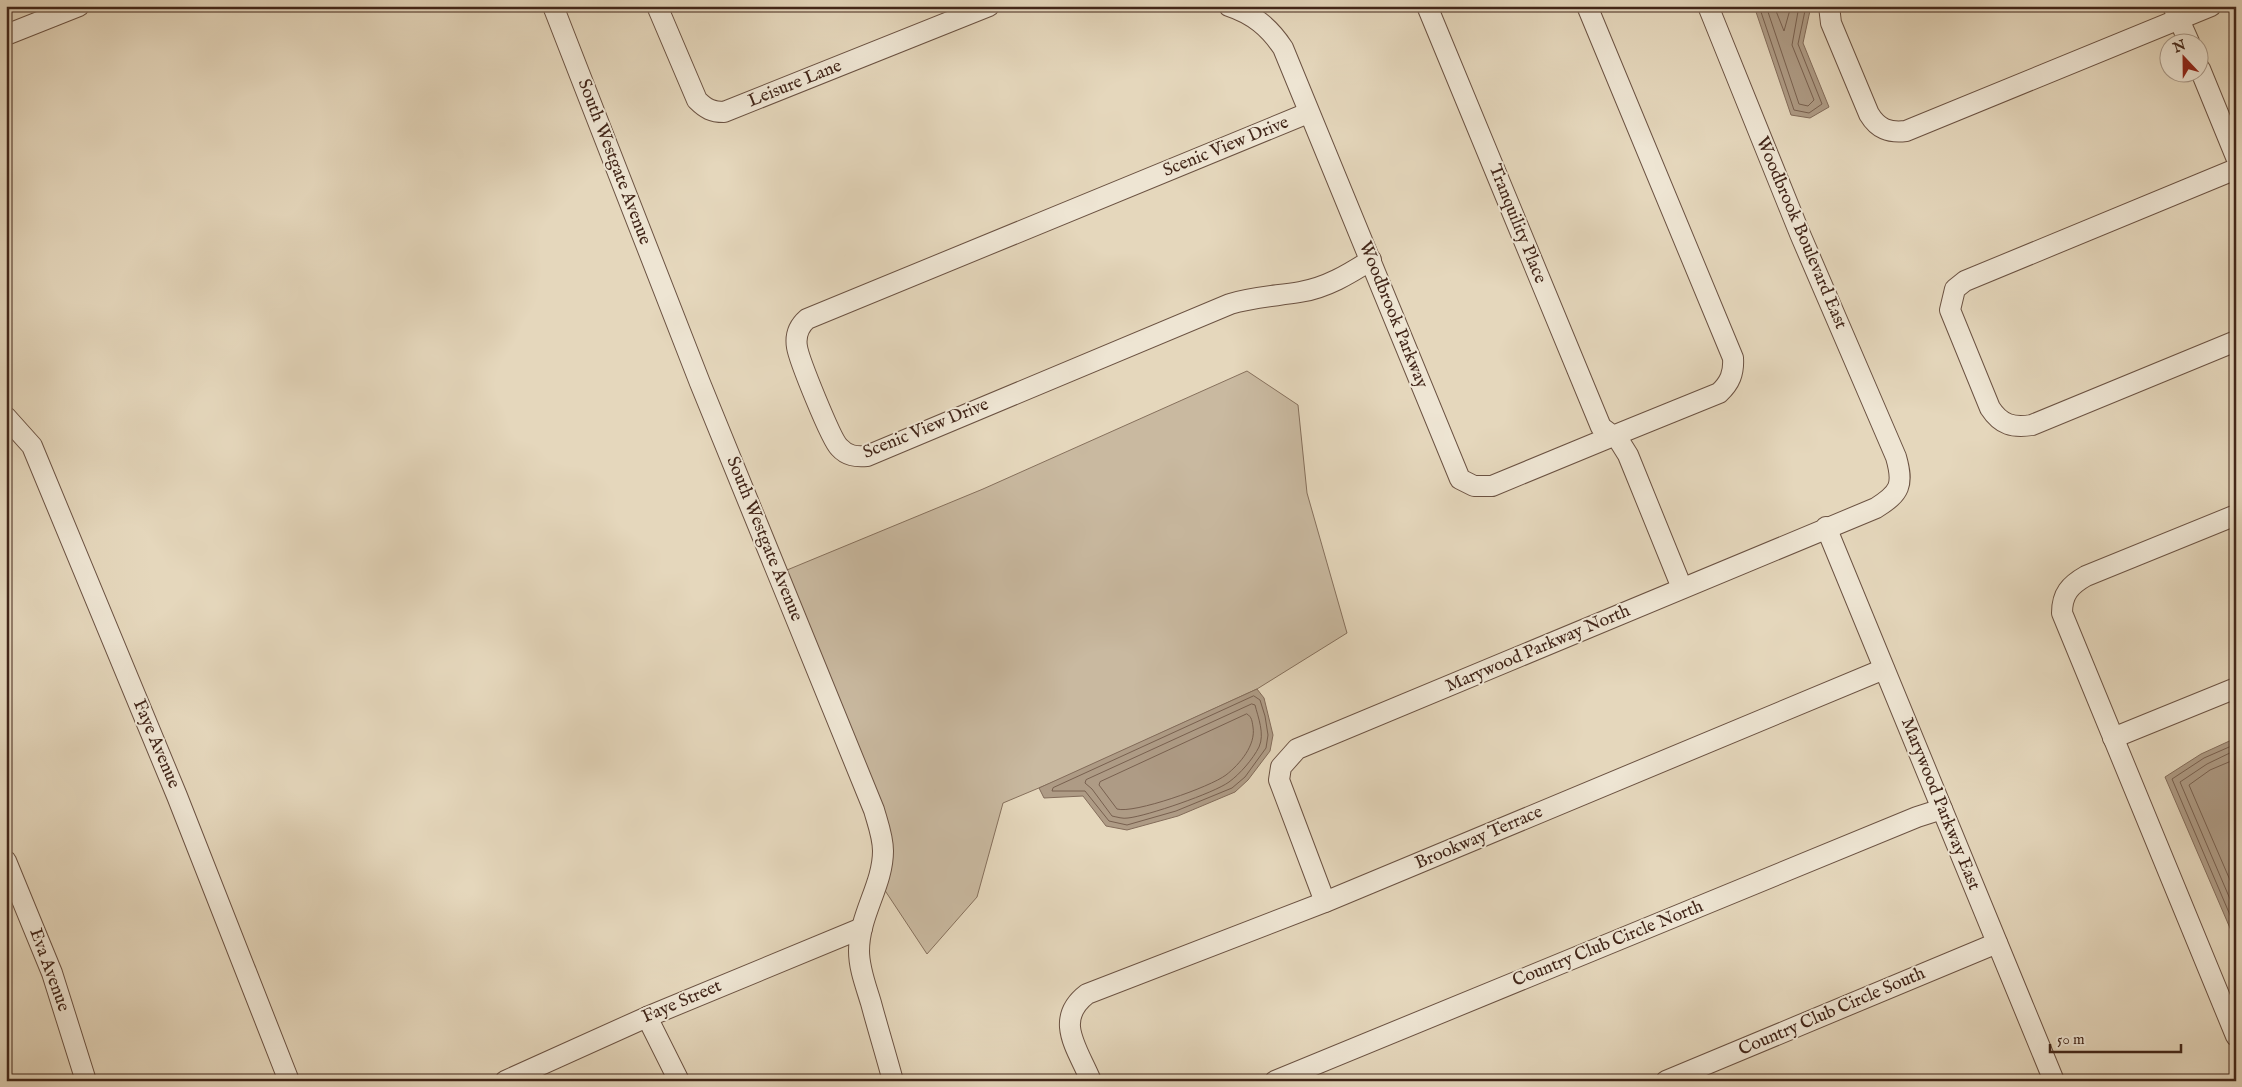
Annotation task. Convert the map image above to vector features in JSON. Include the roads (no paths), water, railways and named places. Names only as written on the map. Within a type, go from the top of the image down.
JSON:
[{"type":"street","points":[[6,35],[79,6]]},
{"type":"street","name":"South Westgate Avenue","points":[[553,6],[700,383],[874,810],[882,837],[883,852],[879,877],[868,903],[859,951],[861,970],[893,1081]]},
{"type":"street","name":"Leisure Lane","points":[[657,6],[697,100],[710,111],[716,112],[724,112],[989,6]]},
{"type":"street","name":"Tranquility Place","points":[[1426,6],[1601,427],[1613,436]]},
{"type":"street","name":"Woodbrook Parkway","points":[[1241,8],[1265,25],[1282,48],[1460,479],[1474,486],[1492,486],[1719,393],[1727,386],[1734,367],[1733,358],[1587,6]]},
{"type":"street","name":"Woodbrook Boulevard East","points":[[1708,6],[1800,234],[1897,458]]},
{"type":"street","points":[[1830,6],[1831,23],[1869,114],[1874,123],[1893,133],[1906,131],[2176,13],[2211,6]]},
{"type":"street","points":[[2176,13],[2184,32]]},
{"type":"street","points":[[2205,82],[2236,157]]},
{"type":"street","name":"Scenic View Drive","points":[[1308,113],[807,319],[800,326],[797,347],[833,440],[846,454],[856,457],[867,456],[1230,304],[1245,299],[1301,292],[1323,286],[1371,260]]},
{"type":"street","points":[[2236,169],[1964,281],[1955,289],[1950,310],[1990,408],[1996,418],[2007,425],[2019,427],[2032,425],[2236,341]]},
{"type":"street","name":"Faye Avenue","points":[[6,417],[32,446],[181,805],[289,1081]]},
{"type":"street","points":[[1613,436],[1618,439],[1628,455],[1682,588]]},
{"type":"street","name":"Marywood Parkway North","points":[[1325,902],[1279,780],[1281,767],[1288,756],[1297,749],[1585,631],[1826,527],[1876,508],[1893,498],[1899,486],[1900,472],[1897,458]]},
{"type":"street","points":[[2236,515],[2086,576],[2072,584],[2065,593],[2062,613],[2236,1036]]},
{"type":"street","name":"Marywood Parkway East","points":[[1826,527],[2054,1081]]},
{"type":"street","name":"Brookway Terrace","points":[[1091,1081],[1068,1021],[1075,1006],[1087,994],[1325,902],[1884,669]]},
{"type":"street","points":[[2113,738],[2236,688]]},
{"type":"street","name":"Country Club Circle North","points":[[1275,1081],[1898,825],[1942,809]]},
{"type":"street","name":"Eva Avenue","points":[[6,861],[52,973],[86,1081]]},
{"type":"street","name":"Faye Street","points":[[505,1081],[647,1017],[862,928]]},
{"type":"street","name":"Country Club Circle South","points":[[1666,1081],[1998,943]]},
{"type":"street","points":[[647,1017],[679,1081]]},
{"type":"water","points":[[1754,6],[1811,6],[1803,43],[1829,107],[1810,118],[1791,115]]},
{"type":"water","points":[[1257,689],[1264,698],[1273,735],[1270,751],[1248,780],[1235,792],[1178,816],[1127,830],[1106,826],[1083,796],[1044,798],[1039,788]]},
{"type":"water","points":[[2236,738],[2236,942],[2165,777],[2201,754]]}]
